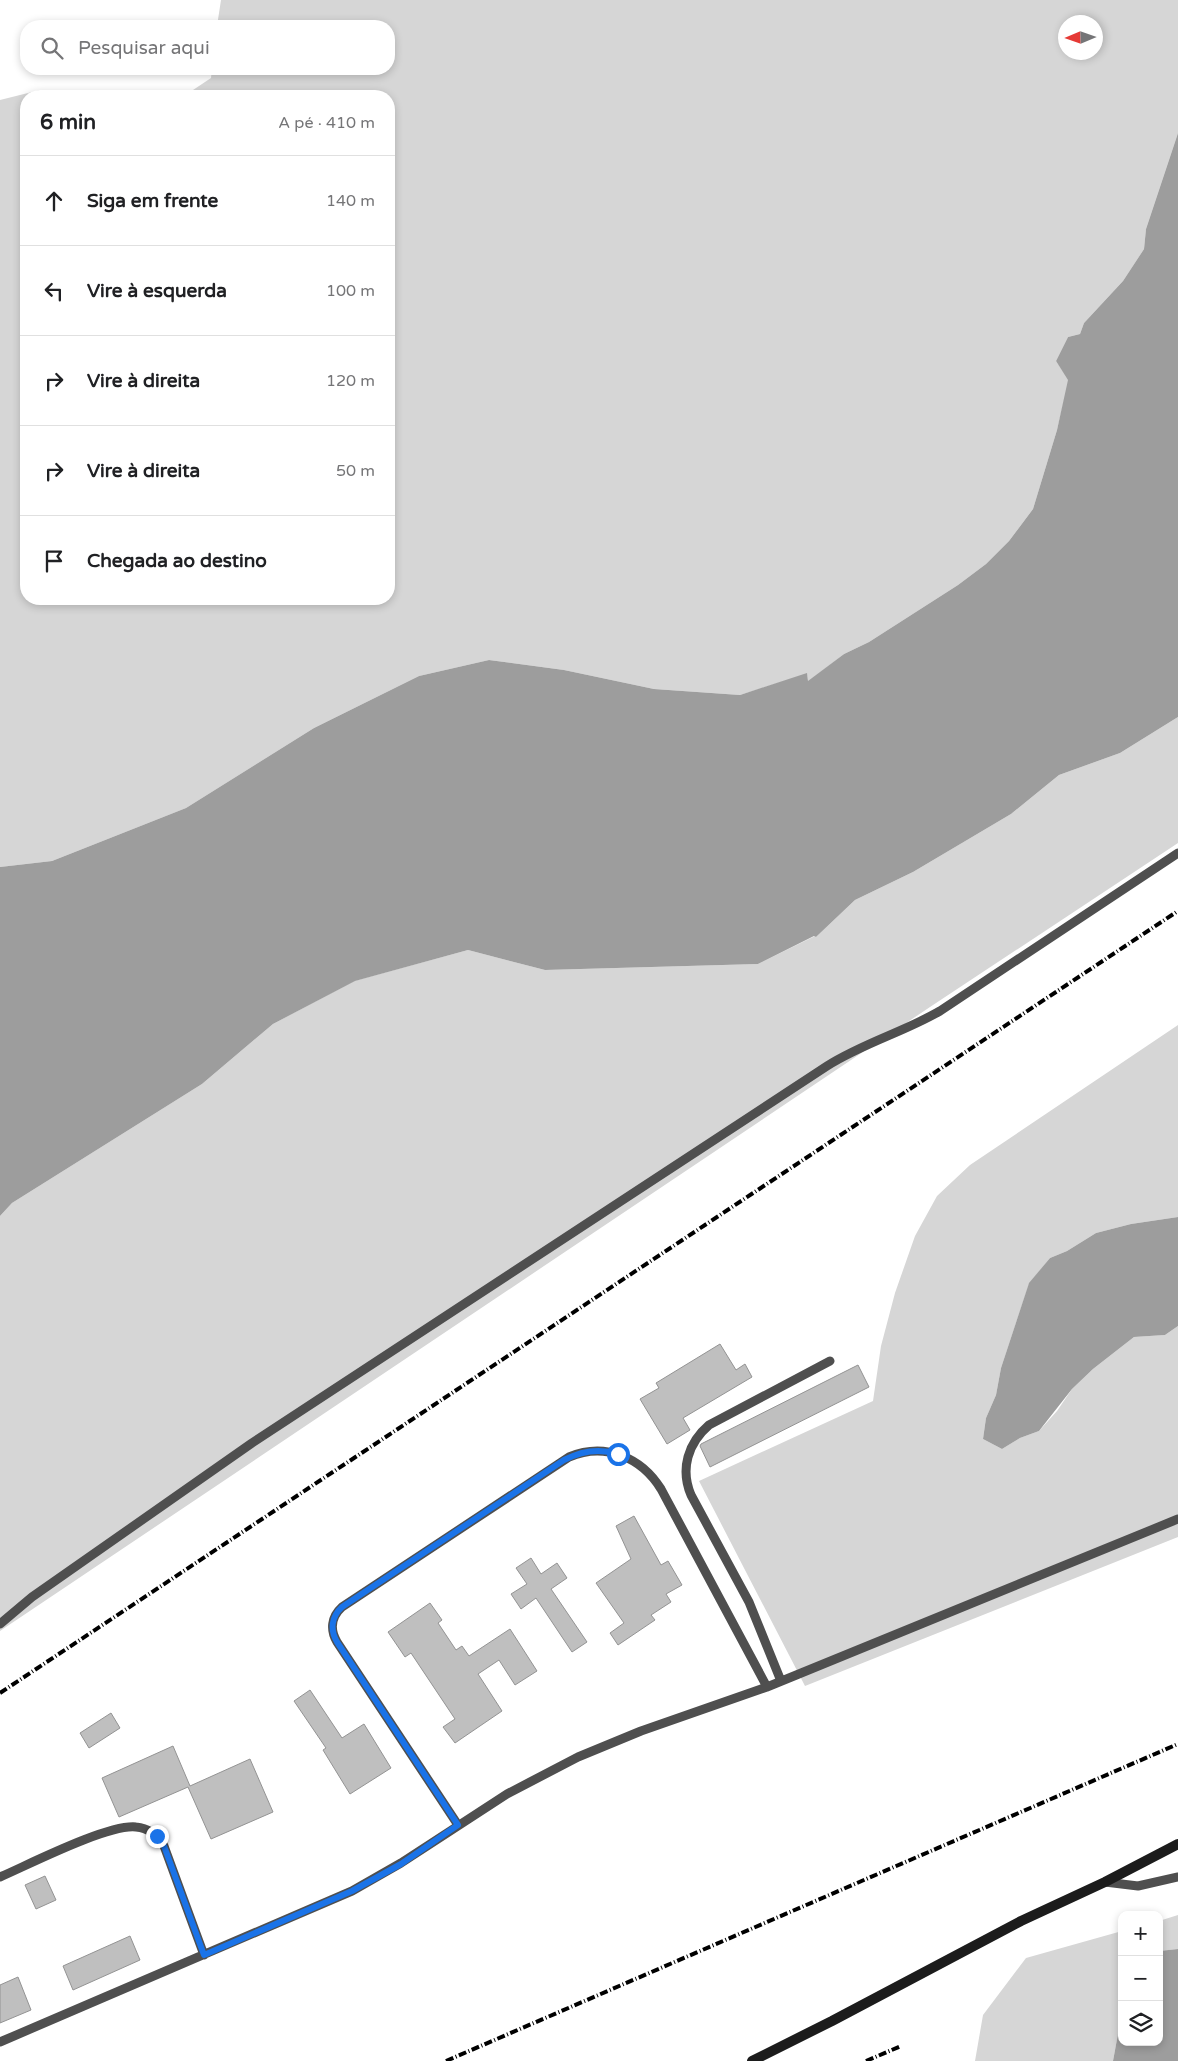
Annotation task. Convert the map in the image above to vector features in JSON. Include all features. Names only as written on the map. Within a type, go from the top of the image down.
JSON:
[{"type":"street","points":[[752,2061],[1021,1921],[1105,1882],[1178,1844]]},
{"type":"lane","points":[[0,1624],[32,1597],[246,1447],[810,1077],[852,1051],[940,1011],[1178,853]]},
{"type":"lane","points":[[781,1681],[767,1643],[746,1596],[691,1495],[686,1476],[686,1463],[692,1445],[709,1425],[830,1361]]},
{"type":"lane","points":[[458,1825],[337,1642],[333,1632],[334,1618],[342,1607],[569,1457],[590,1451],[613,1452],[634,1460],[651,1475],[661,1489],[767,1687]]},
{"type":"lane","points":[[0,2042],[352,1891],[401,1864],[507,1794],[578,1757],[641,1731],[767,1687],[1178,1519]]},
{"type":"lane","points":[[0,1877],[100,1834],[129,1827],[141,1828],[152,1832],[164,1846],[204,1955]]},
{"type":"lane","points":[[1105,1882],[1138,1886],[1178,1877]]},
{"type":"shaded area","points":[[221,0],[1178,0],[1178,133],[1146,229],[1144,249],[1123,281],[1084,323],[1080,334],[1068,337],[1056,361],[1069,380],[1057,430],[1033,509],[1009,541],[986,564],[958,585],[869,642],[844,654],[808,682],[807,674],[740,695],[654,689],[564,670],[489,660],[419,676],[314,728],[186,808],[52,861],[0,867],[0,100],[20,95],[20,605],[395,605],[395,90],[193,90],[211,78],[211,75],[395,75],[395,20],[218,20]]},
{"type":"shaded area","points":[[1178,133],[1178,717],[1120,753],[1059,775],[1011,814],[913,872],[855,900],[816,937],[814,936],[758,964],[545,970],[468,950],[355,981],[273,1024],[202,1084],[12,1203],[0,1216],[0,867],[52,861],[186,808],[314,728],[419,676],[489,660],[564,670],[654,689],[740,695],[807,673],[808,681],[844,654],[869,642],[958,585],[986,564],[1009,541],[1033,509],[1057,430],[1068,380],[1056,361],[1068,337],[1080,334],[1084,323],[1123,281],[1144,249],[1146,229]]},
{"type":"shaded area","points":[[1178,717],[1178,843],[930,1007],[0,1631],[0,1216],[12,1203],[202,1084],[273,1024],[354,981],[468,950],[545,970],[758,964],[816,937],[855,900],[913,872],[1011,814],[1059,775],[1120,753]]},
{"type":"shaded area","points":[[1178,1025],[1178,1217],[1131,1224],[1096,1233],[1067,1251],[1050,1258],[1029,1284],[1001,1368],[996,1395],[986,1418],[983,1439],[1002,1449],[1020,1438],[1039,1431],[1057,1411],[1072,1389],[1093,1369],[1134,1337],[1165,1335],[1178,1326],[1178,1537],[805,1686],[699,1481],[873,1401],[881,1346],[895,1293],[915,1236],[937,1196],[970,1165]]},
{"type":"shaded area","points":[[1178,1217],[1178,1326],[1165,1335],[1134,1337],[1093,1369],[1072,1389],[1039,1431],[1020,1438],[1002,1449],[983,1439],[986,1418],[996,1395],[1001,1368],[1029,1283],[1050,1258],[1067,1251],[1096,1233],[1131,1224]]},
{"type":"shaded area","points":[[1178,1915],[1178,1949],[1163,1951],[1163,1920]]},
{"type":"shaded area","points":[[1118,1932],[1118,2034],[1113,2061],[975,2061],[983,2015],[1026,1958]]},
{"type":"shaded area","points":[[1178,1949],[1178,2061],[1113,2061],[1118,2034],[1118,2046],[1163,2046],[1163,1951]]},
{"type":"building","points":[[720,1344],[736,1370],[745,1364],[752,1377],[683,1418],[690,1430],[667,1444],[640,1399],[659,1388],[656,1383]]},
{"type":"building","points":[[858,1365],[869,1387],[710,1467],[700,1446],[701,1444]]},
{"type":"building","points":[[634,1516],[661,1565],[668,1561],[682,1585],[666,1594],[671,1602],[651,1615],[655,1620],[618,1645],[610,1633],[624,1623],[596,1583],[631,1559],[616,1526]]},
{"type":"building","points":[[531,1558],[541,1574],[557,1563],[567,1578],[551,1589],[587,1642],[572,1652],[536,1598],[521,1609],[511,1594],[527,1584],[516,1568]]},
{"type":"building","points":[[430,1603],[442,1620],[438,1623],[456,1650],[462,1646],[469,1656],[510,1629],[537,1671],[515,1685],[499,1660],[478,1674],[502,1711],[455,1743],[443,1727],[455,1719],[411,1653],[405,1657],[388,1632]]},
{"type":"building","points":[[310,1690],[342,1738],[364,1724],[391,1768],[350,1794],[323,1750],[326,1748],[294,1701]]},
{"type":"building","points":[[111,1713],[120,1728],[89,1748],[80,1733]]},
{"type":"building","points":[[173,1746],[190,1786],[250,1759],[273,1812],[211,1839],[188,1787],[119,1817],[102,1778]]},
{"type":"building","points":[[45,1876],[56,1900],[36,1909],[25,1885]]},
{"type":"building","points":[[130,1936],[140,1960],[73,1990],[63,1966]]},
{"type":"building","points":[[18,1977],[31,2010],[0,2023],[0,1985]]},
{"type":"railway","points":[[0,1693],[1178,911]]},
{"type":"railway","points":[[446,2061],[1178,1744]]},
{"type":"railway","points":[[866,2061],[901,2046]]},
{"type":"route","points":[[157,1836],[164,1846],[204,1955],[352,1891],[401,1864],[458,1825],[335,1639],[332,1625],[334,1618],[342,1607],[564,1460],[579,1453],[590,1451],[618,1454]]}]
